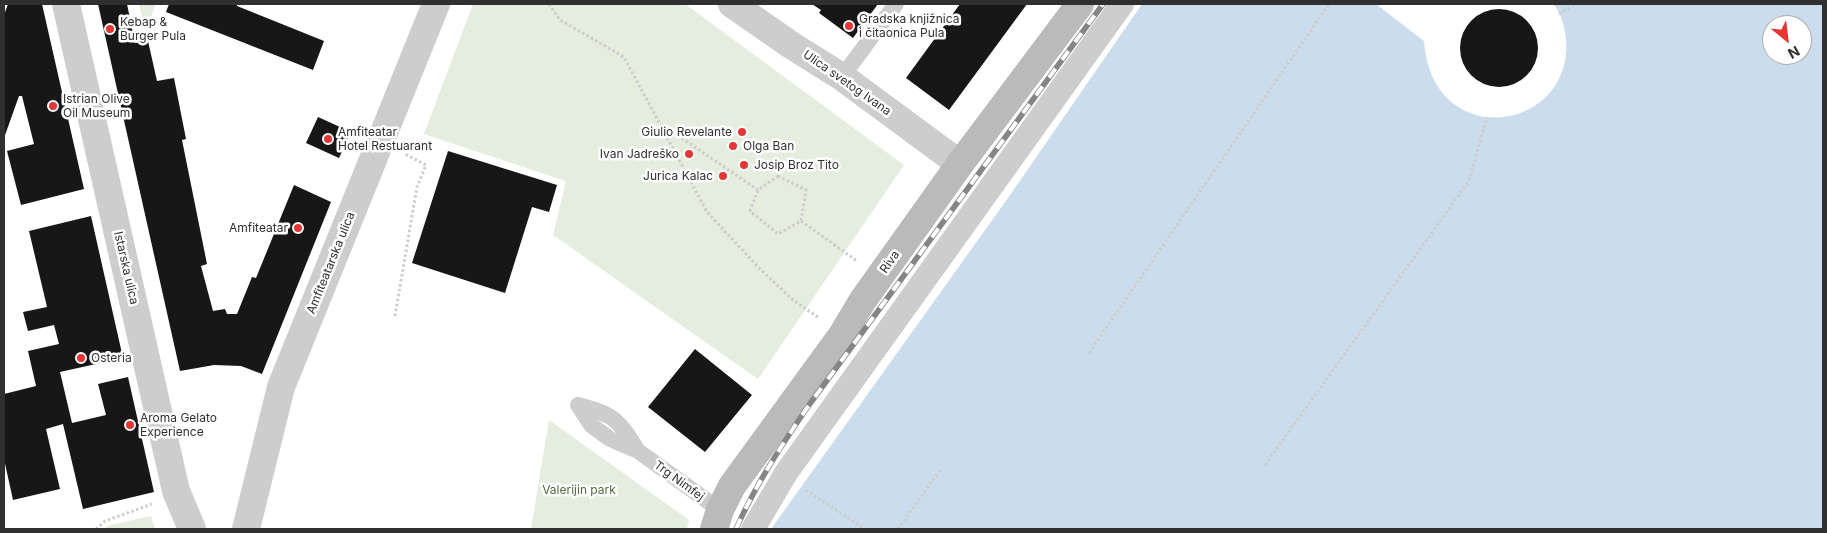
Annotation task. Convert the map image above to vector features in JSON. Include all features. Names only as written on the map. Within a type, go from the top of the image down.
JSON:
[{"type":"main road","name":"Riva","points":[[717,520],[732,486],[842,335],[879,277],[960,164],[1080,4]]},
{"type":"street","name":"Istarska ulica","points":[[66,4],[176,491],[192,529]]},
{"type":"street","name":"Amfiteatarska ulica","points":[[246,529],[282,387],[436,4]]},
{"type":"street","name":"Ulica svetog Ivana","points":[[732,4],[791,45],[842,77],[960,164]]},
{"type":"street","points":[[753,529],[786,473],[1122,4]]},
{"type":"lane","points":[[842,77],[896,4]]},
{"type":"lane","name":"Trg Nimfej","points":[[638,451],[717,520]]},
{"type":"path","points":[[549,4],[560,20],[624,57],[707,212],[760,269],[793,300],[842,335]]},
{"type":"path","points":[[1089,353],[1329,4]]},
{"type":"path","points":[[1559,14],[1575,4]]},
{"type":"path","points":[[1265,465],[1468,181],[1487,117]]},
{"type":"path","points":[[659,123],[758,190]]},
{"type":"path","points":[[394,316],[417,187],[426,165]]},
{"type":"path","points":[[778,176],[806,190],[801,221],[778,234],[750,211],[758,190],[778,176]]},
{"type":"path","points":[[801,221],[879,277]]},
{"type":"path","points":[[898,529],[940,470]]},
{"type":"path","points":[[801,486],[865,529]]},
{"type":"path","points":[[96,529],[105,521],[144,506]]},
{"type":"green space","points":[[139,4],[156,4],[145,31]]},
{"type":"green space","points":[[473,4],[685,4],[904,165],[758,379],[553,235],[566,181],[424,134]]},
{"type":"green space","name":"Valerijin park","points":[[549,420],[689,520],[687,529],[531,529]]},
{"type":"green space","points":[[151,516],[155,529],[104,529],[110,525]]},
{"type":"water","points":[[1142,4],[1376,4],[1424,41],[1433,77],[1451,101],[1475,115],[1501,117],[1527,110],[1548,94],[1563,70],[1566,39],[1564,25],[1553,4],[1823,4],[1823,529],[771,529],[1008,198]]},
{"type":"building","points":[[8,4],[42,4],[84,189],[21,205],[7,151],[34,144],[22,96],[19,96],[4,138],[4,15]]},
{"type":"building","points":[[98,4],[127,4],[135,43],[148,41],[157,81],[174,78],[186,139],[182,140],[207,264],[201,266],[213,311],[225,309],[227,314],[237,314],[252,277],[256,278],[294,185],[331,202],[262,374],[241,366],[214,365],[180,371]]},
{"type":"building","points":[[169,4],[237,4],[237,6],[324,41],[313,70],[166,12]]},
{"type":"building","name":"Gradska knjižnica i čitaonica Pula","points":[[812,4],[878,4],[853,38],[819,13],[821,10]]},
{"type":"building","points":[[960,4],[1027,4],[949,110],[906,78]]},
{"type":"building","points":[[1499,9],[1514,12],[1531,26],[1535,33],[1538,48],[1535,63],[1521,80],[1514,84],[1499,87],[1484,84],[1467,70],[1463,63],[1460,48],[1463,33],[1477,16],[1484,12]]},
{"type":"building","points":[[318,117],[351,132],[339,158],[306,143]]},
{"type":"building","points":[[448,151],[557,185],[549,212],[532,207],[505,293],[412,263]]},
{"type":"building","points":[[91,216],[123,358],[60,372],[72,423],[106,415],[98,384],[128,377],[154,492],[83,509],[63,424],[46,429],[60,489],[13,500],[4,459],[4,394],[36,386],[28,351],[59,344],[54,325],[28,331],[23,312],[47,307],[29,231]]},
{"type":"building","points":[[695,349],[752,395],[705,452],[648,407]]},
{"type":"railway","points":[[736,529],[769,466],[809,405],[1103,4]]},
{"type":"place","name":"Gradska knjižnica i čitaonica Pula","points":[[849,26]]},
{"type":"place","name":"Kebap & Burger Pula","points":[[110,29]]},
{"type":"place","name":"Istrian Olive Oil Museum","points":[[53,106]]},
{"type":"place","name":"Giulio Revelante","points":[[742,132]]},
{"type":"place","name":"Amfiteatar Hotel Restuarant","points":[[328,139]]},
{"type":"place","name":"Olga Ban","points":[[733,146]]},
{"type":"place","name":"Ivan Jadreško","points":[[689,154]]},
{"type":"place","name":"Josip Broz Tito","points":[[744,165]]},
{"type":"place","name":"Jurica Kalac","points":[[723,176]]},
{"type":"place","name":"Amfiteatar","points":[[298,228]]},
{"type":"place","name":"Osteria","points":[[81,358]]},
{"type":"place","name":"Aroma Gelato Experience","points":[[130,425]]}]
